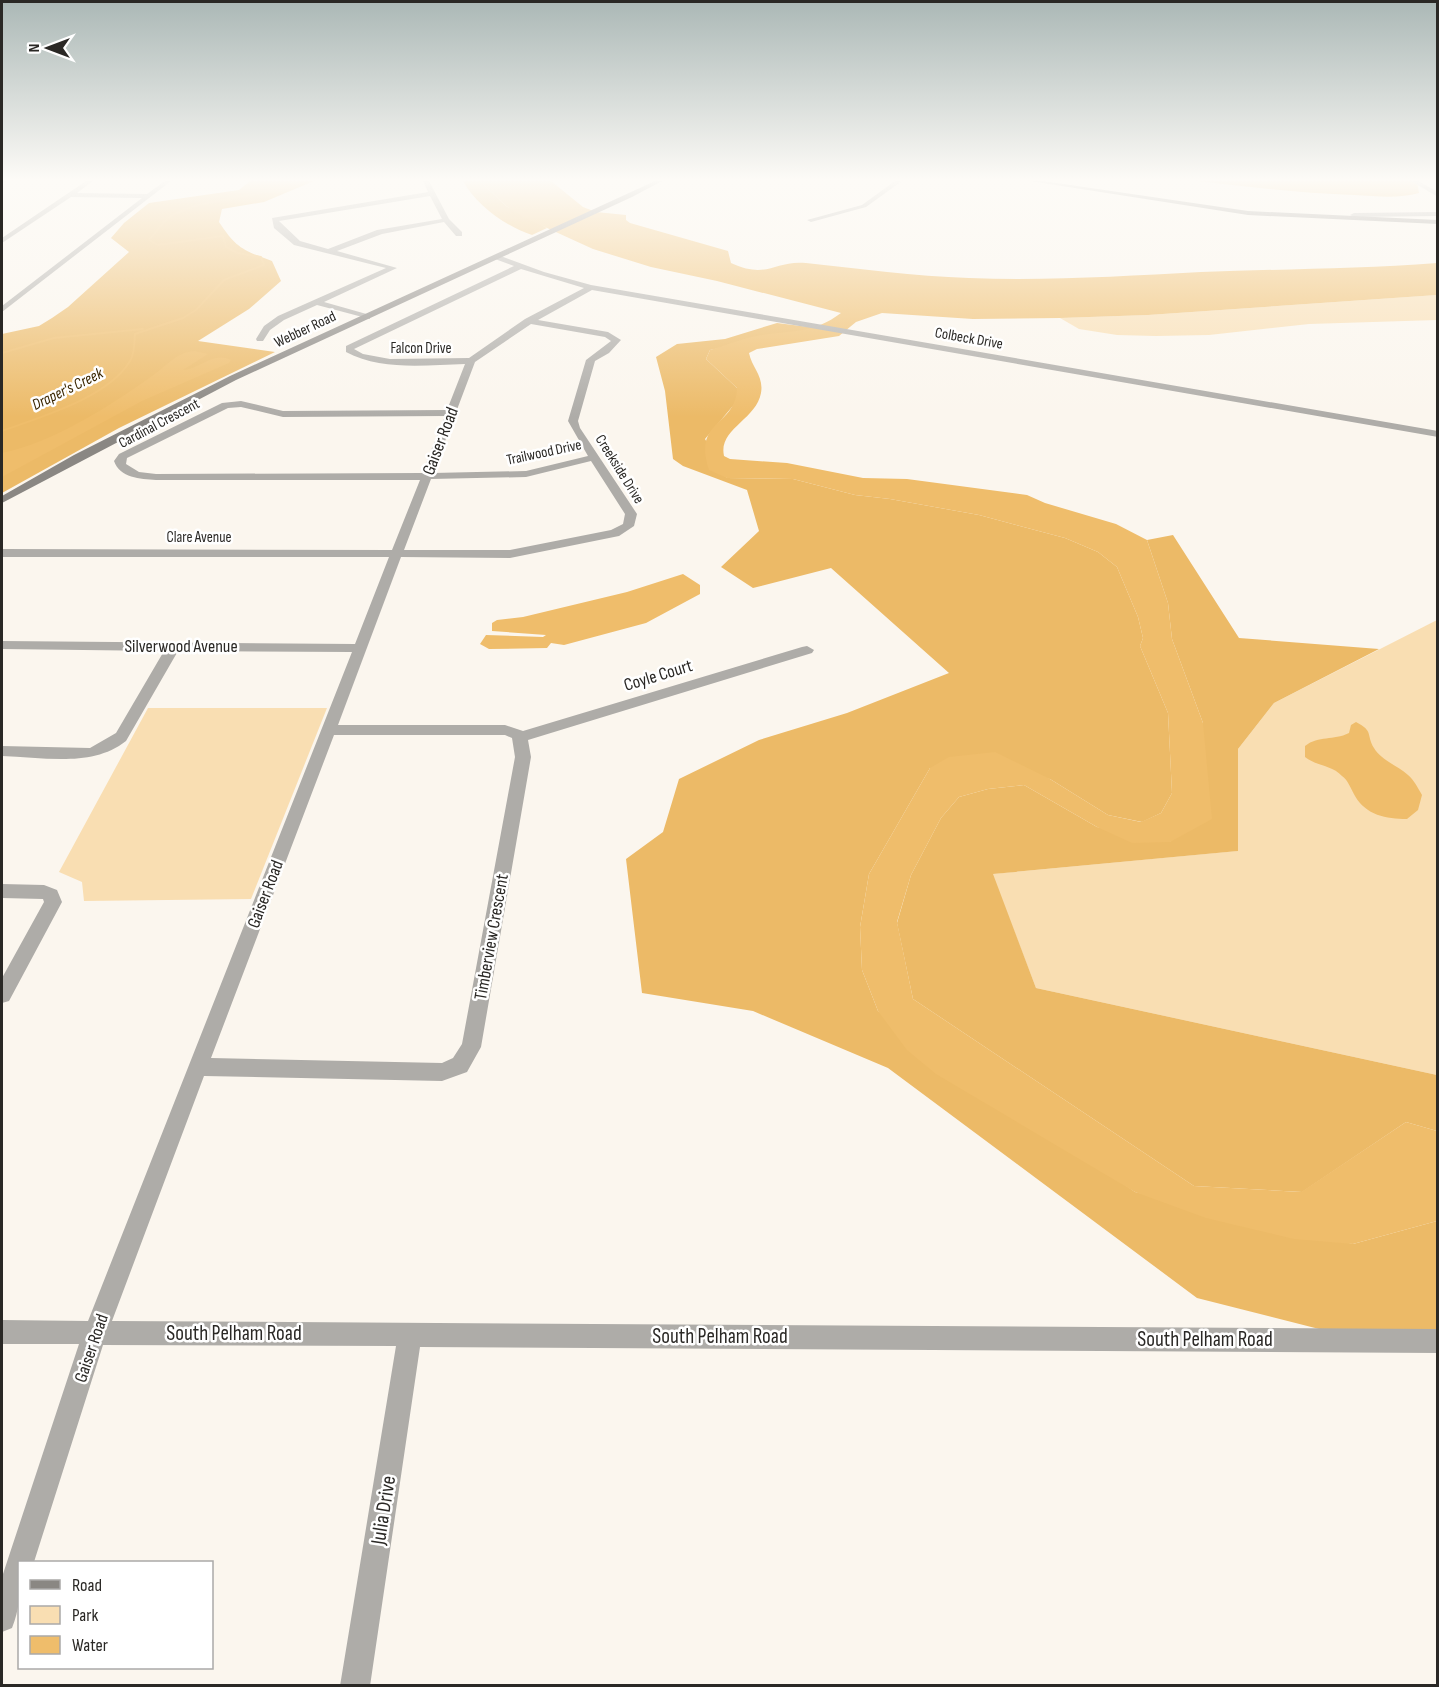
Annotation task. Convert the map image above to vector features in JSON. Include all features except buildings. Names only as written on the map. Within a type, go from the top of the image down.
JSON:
[{"type":"main road","name":"Webber Road","points":[[2,500],[144,421],[492,260]]},
{"type":"street","points":[[2,310],[66,260]]},
{"type":"street","points":[[260,339],[264,331],[273,323],[393,268],[359,260]]},
{"type":"street","name":"Colbeck Drive","points":[[504,260],[591,287],[1437,435]]},
{"type":"street","name":"Falcon Drive","points":[[471,361],[383,361],[349,350],[350,346],[356,343],[519,266]]},
{"type":"street","points":[[471,361],[528,321],[591,287]]},
{"type":"street","points":[[315,302],[367,317]]},
{"type":"street","name":"Creekside Drive","points":[[397,554],[510,554],[620,531],[628,526],[630,514],[575,428],[573,421],[591,360],[606,351],[617,340],[608,335],[528,321]]},
{"type":"street","name":"Gaiser Road","points":[[21,1561],[94,1333],[471,361]]},
{"type":"street","name":"Cardinal Crescent","points":[[427,476],[156,477],[136,475],[121,466],[119,461],[123,456],[225,405],[234,403],[243,403],[281,414],[451,413]]},
{"type":"street","name":"Trailwood Drive","points":[[427,476],[515,475],[595,457]]},
{"type":"street","name":"Clare Avenue","points":[[2,553],[397,554]]},
{"type":"street","name":"Silverwood Avenue","points":[[2,645],[360,648]]},
{"type":"street","points":[[2,751],[90,753],[111,745],[121,736],[174,646]]},
{"type":"street","name":"Coyle Court","points":[[520,737],[807,650]]},
{"type":"street","points":[[328,730],[505,730],[518,734],[520,737]]},
{"type":"street","name":"Timberview Crescent","points":[[198,1067],[441,1072],[460,1065],[471,1047],[523,757],[520,737]]},
{"type":"street","points":[[2,891],[44,892],[51,895],[52,902],[2,994]]},
{"type":"street","name":"South Pelham Road","points":[[2,1332],[1437,1341]]},
{"type":"street","name":"Julia Drive","points":[[355,1686],[410,1334]]},
{"type":"street","name":"Gaiser Road","points":[[2,1618],[18,1569]]},
{"type":"green space","points":[[1437,295],[1437,320],[1309,324],[1209,335],[1117,335],[1079,329],[1060,318],[1148,315]]},
{"type":"green space","points":[[1437,620],[1437,1075],[1036,988],[992,874],[1237,851],[1238,749],[1274,703]]},
{"type":"green space","points":[[148,708],[327,708],[251,899],[84,901],[82,882],[59,872]]},
{"type":"shaded area","points":[[120,260],[269,260],[272,261],[281,281],[249,309],[198,341],[275,352],[119,428],[2,493],[2,334],[39,326],[68,307]]},
{"type":"shaded area","points":[[777,323],[817,328],[710,350],[706,359],[737,388],[737,401],[705,439],[727,478],[793,479],[855,495],[979,515],[1065,538],[1098,552],[1117,567],[1138,617],[1143,638],[1140,646],[1168,713],[1172,793],[1161,813],[1142,822],[1108,815],[1050,779],[930,768],[869,874],[860,927],[862,970],[878,1011],[1135,1192],[1353,1244],[1437,1221],[1437,1347],[1378,1344],[1197,1298],[888,1068],[753,1011],[642,993],[626,859],[663,832],[679,779],[759,740],[847,713],[949,673],[831,568],[753,588],[721,567],[759,531],[747,490],[683,466],[673,459],[665,391],[656,357],[677,344],[725,339]]},
{"type":"shaded area","points":[[1173,535],[1239,638],[1379,649],[1274,703],[1238,749],[1238,851],[993,874],[1036,988],[1437,1075],[1437,1131],[1406,1122],[1302,1192],[1194,1186],[913,999],[897,923],[911,875],[941,818],[959,797],[988,789],[1024,785],[1097,827],[1170,842],[1203,723],[1172,639],[1168,603],[1147,540]]},
{"type":"water","points":[[628,260],[730,260],[731,263],[754,270],[806,263],[928,276],[1027,279],[1437,263],[1437,295],[1148,315],[1060,318],[973,319],[882,313],[856,322],[839,336],[757,349],[749,353],[761,382],[761,393],[758,402],[727,439],[724,456],[730,459],[787,463],[863,478],[907,479],[1027,495],[1045,503],[1116,524],[1147,540],[1168,603],[1172,639],[1203,723],[1212,819],[1170,842],[1132,843],[1097,827],[1024,785],[988,789],[959,797],[941,818],[911,875],[897,922],[913,999],[1194,1186],[1301,1192],[1406,1122],[1437,1131],[1437,1221],[1353,1244],[1294,1239],[1206,1218],[1135,1192],[936,1074],[907,1050],[878,1011],[862,970],[860,927],[869,874],[930,768],[949,757],[995,752],[1050,779],[1108,815],[1141,822],[1161,813],[1172,793],[1168,713],[1140,646],[1143,638],[1138,617],[1117,567],[1098,552],[1065,538],[979,515],[855,495],[793,479],[727,478],[709,470],[705,453],[706,441],[710,432],[730,410],[735,401],[737,388],[706,359],[710,350],[756,336],[810,328],[841,313],[717,281]]},
{"type":"water","points":[[195,351],[208,354],[183,370],[212,359],[231,360],[229,363],[142,401],[2,477],[2,453],[41,441],[80,422],[136,388],[177,357]]},
{"type":"water","points":[[683,574],[700,585],[700,594],[646,623],[564,645],[551,643],[547,648],[489,649],[480,644],[486,635],[543,637],[546,635],[492,631],[492,623],[497,620],[523,617],[627,592]]},
{"type":"water","points":[[1356,722],[1367,731],[1377,752],[1410,777],[1422,795],[1418,810],[1407,819],[1384,817],[1371,812],[1355,796],[1346,780],[1338,772],[1305,757],[1305,746],[1316,740],[1349,733],[1351,725]]},
{"type":"waterway","name":"Draper's Creek","points":[[2,431],[72,405],[106,386],[120,374],[132,358],[135,334],[183,318],[196,310],[224,280],[264,265],[262,260]]},
{"type":"waterway","name":"Draper's Creek","points":[[2,353],[54,338],[143,329]]}]
